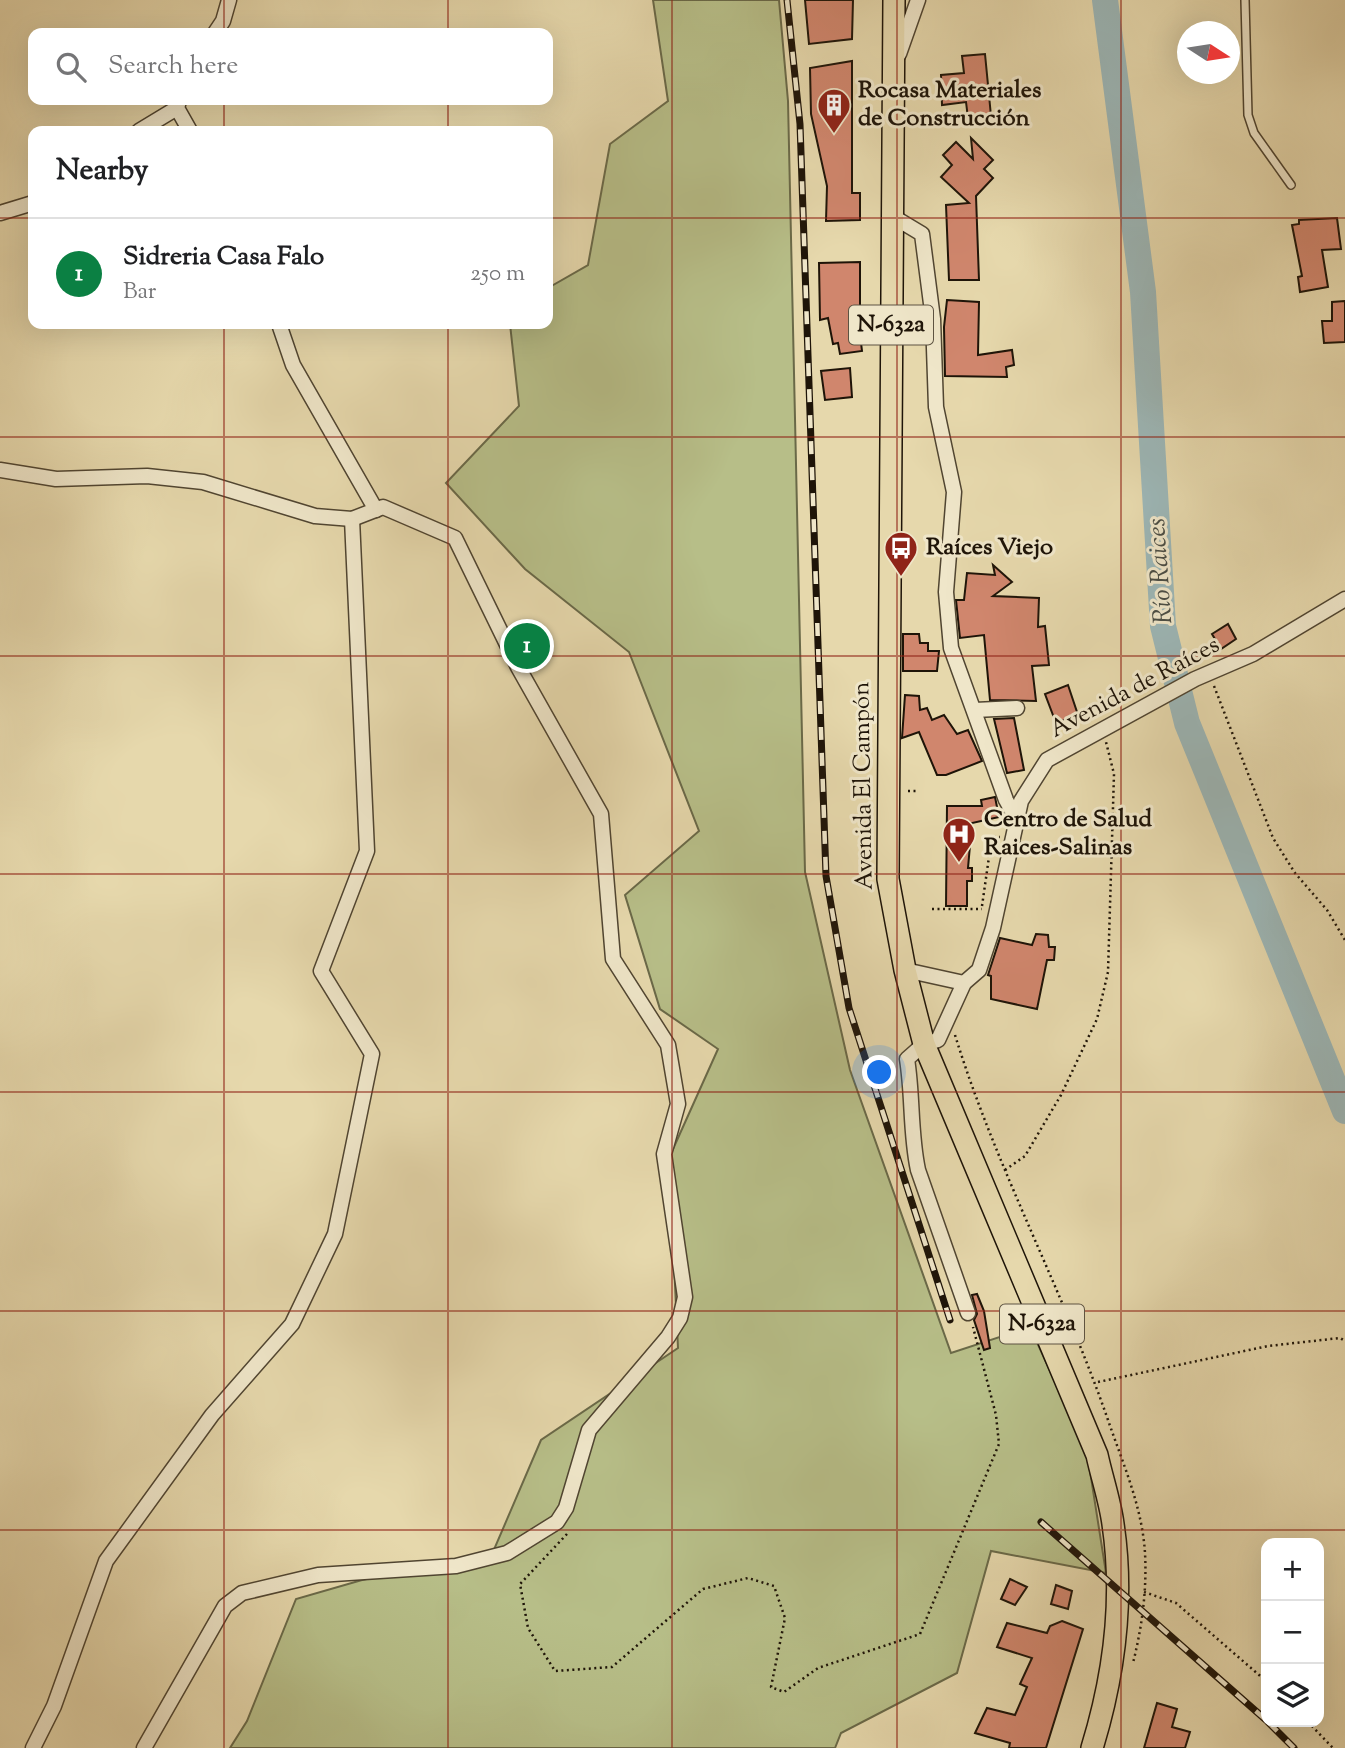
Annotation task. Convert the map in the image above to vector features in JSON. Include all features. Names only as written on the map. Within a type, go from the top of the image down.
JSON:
[{"type":"main road","name":"Avenida El Campón","points":[[894,0],[888,879],[905,970],[924,1044],[1097,1455],[1113,1521],[1118,1568],[1116,1615],[1110,1672],[1092,1748]]},
{"type":"street","points":[[218,28],[229,0]]},
{"type":"street","points":[[893,72],[918,0]]},
{"type":"street","points":[[146,126],[177,105]]},
{"type":"street","points":[[178,105],[188,126]]},
{"type":"street","points":[[0,213],[28,205]]},
{"type":"street","points":[[892,216],[922,234],[933,319],[936,407],[954,492],[946,592],[951,648],[1006,800],[1017,820]]},
{"type":"street","points":[[281,329],[293,365],[376,510]]},
{"type":"street","points":[[0,470],[56,479],[147,476],[203,482],[315,516],[352,519],[383,507],[455,538],[518,667],[601,814],[613,959],[668,1045],[678,1104],[664,1154],[685,1297],[680,1318],[589,1430],[566,1508],[558,1522],[507,1553],[456,1566],[318,1575],[242,1594],[225,1606],[144,1748]]},
{"type":"street","points":[[33,1748],[54,1706],[106,1561],[212,1415],[292,1324],[335,1234],[372,1054],[321,971],[367,851],[352,519]]},
{"type":"street","name":"Avenida de Raíces","points":[[968,1314],[912,1146],[912,1087],[907,1059],[924,1044],[938,1040],[964,983],[979,970],[993,928],[1021,801],[1047,760],[1162,696],[1253,654],[1345,599]]},
{"type":"street","points":[[975,710],[1017,708]]},
{"type":"street","points":[[905,970],[964,983]]},
{"type":"lane","points":[[1245,0],[1248,114],[1254,133],[1291,185]]},
{"type":"path","points":[[1201,676],[1273,838],[1295,873],[1327,910],[1345,940]]},
{"type":"path","points":[[1005,1170],[1025,1156],[1061,1095],[1097,1019],[1108,972],[1114,774],[1103,729]]},
{"type":"path","points":[[908,791],[917,791]]},
{"type":"path","points":[[981,909],[989,857],[987,848],[994,837]]},
{"type":"path","points":[[932,909],[992,909]]},
{"type":"path","points":[[558,1522],[566,1522],[568,1532],[520,1584],[527,1628],[555,1671],[612,1667],[703,1589],[748,1578],[774,1586],[785,1618],[771,1688],[784,1692],[818,1668],[920,1634],[999,1444],[996,1415],[968,1314]]},
{"type":"path","points":[[1097,1382],[1268,1346],[1340,1338],[1345,1341]]},
{"type":"path","points":[[1144,1592],[1176,1604],[1261,1677]]},
{"type":"path","points":[[1313,1727],[1333,1748]]},
{"type":"green space","points":[[653,0],[779,0],[788,101],[805,872],[850,1070],[951,1353],[1030,1327],[1087,1452],[1106,1573],[991,1551],[957,1673],[841,1733],[835,1748],[230,1748],[247,1721],[296,1599],[362,1580],[493,1552],[541,1440],[678,1348],[669,1158],[718,1049],[660,1009],[625,895],[699,831],[629,652],[525,569],[446,483],[519,406],[511,329],[553,329],[553,285],[588,265],[610,144],[668,101]]},
{"type":"building","points":[[805,0],[853,0],[852,39],[809,44]]},
{"type":"building","points":[[985,54],[991,116],[968,118],[966,102],[942,105],[941,75],[964,73],[962,56]]},
{"type":"building","name":"Rocasa Materiales de Construcción","points":[[852,61],[852,193],[860,193],[860,220],[826,221],[827,186],[811,114],[810,68]]},
{"type":"building","points":[[971,138],[993,160],[984,169],[993,178],[976,196],[979,280],[949,280],[946,205],[969,203],[941,177],[952,165],[943,155],[956,142],[973,159]]},
{"type":"building","points":[[1337,218],[1341,249],[1322,250],[1328,287],[1300,292],[1298,277],[1302,276],[1292,225],[1299,224],[1299,220]]},
{"type":"building","points":[[860,262],[860,310],[857,310],[862,351],[840,354],[838,343],[833,344],[828,318],[820,320],[819,263]]},
{"type":"building","points":[[947,300],[979,302],[978,355],[1012,350],[1014,365],[1006,367],[1007,377],[945,376],[944,327]]},
{"type":"building","points":[[1345,301],[1345,342],[1324,343],[1322,321],[1332,321],[1332,302]]},
{"type":"building","points":[[850,368],[852,397],[825,400],[821,371]]},
{"type":"building","points":[[993,565],[1012,582],[993,596],[1039,598],[1038,627],[1045,626],[1049,665],[1032,666],[1036,701],[990,700],[984,635],[960,638],[956,600],[964,600],[967,573],[995,575]]},
{"type":"building","points":[[1228,624],[1236,639],[1221,649],[1212,634]]},
{"type":"building","points":[[903,634],[919,634],[920,643],[928,643],[928,651],[939,651],[937,671],[903,671]]},
{"type":"building","points":[[1068,685],[1078,715],[1056,723],[1045,694]]},
{"type":"building","points":[[905,695],[919,696],[920,710],[927,708],[932,720],[944,715],[957,734],[968,730],[982,761],[946,775],[937,775],[919,732],[902,738]]},
{"type":"building","points":[[1014,718],[1024,770],[1007,773],[994,719]]},
{"type":"building","points":[[995,797],[999,817],[972,823],[968,868],[972,868],[972,881],[967,881],[967,906],[946,906],[947,806],[982,806],[981,800]]},
{"type":"building","points":[[1036,934],[1048,935],[1049,947],[1055,947],[1054,960],[1047,960],[1037,1009],[991,999],[991,976],[988,975],[1000,938],[1032,945]]},
{"type":"building","points":[[977,1294],[984,1311],[990,1348],[984,1350],[974,1320],[977,1314],[972,1295]]},
{"type":"building","points":[[1010,1579],[1027,1587],[1015,1605],[1001,1599]]},
{"type":"building","points":[[1056,1585],[1072,1591],[1068,1609],[1051,1604]]},
{"type":"building","points":[[1062,1621],[1083,1629],[1046,1748],[1009,1748],[1010,1743],[975,1733],[987,1708],[1015,1715],[1027,1687],[1020,1684],[1032,1658],[997,1647],[1007,1623],[1047,1633],[1050,1626]]},
{"type":"building","points":[[1157,1703],[1177,1709],[1172,1727],[1190,1732],[1185,1748],[1144,1748]]},
{"type":"waterway","name":"Río Raices","points":[[1105,0],[1143,292],[1163,626],[1187,723],[1345,1111]]},
{"type":"railway","points":[[787,0],[800,124],[826,876],[849,1008],[950,1320]]},
{"type":"railway","points":[[1041,1522],[1261,1716]]},
{"type":"railway","points":[[1273,1727],[1294,1748]]},
{"type":"place","name":"Rocasa Materiales de Construcción","points":[[834,135]]},
{"type":"place","name":"Raíces Viejo","points":[[901,578]]},
{"type":"place","name":"Sidreria Casa Falo","points":[[527,646]]},
{"type":"place","name":"Centro de Salud Raices-Salinas","points":[[959,864]]}]
